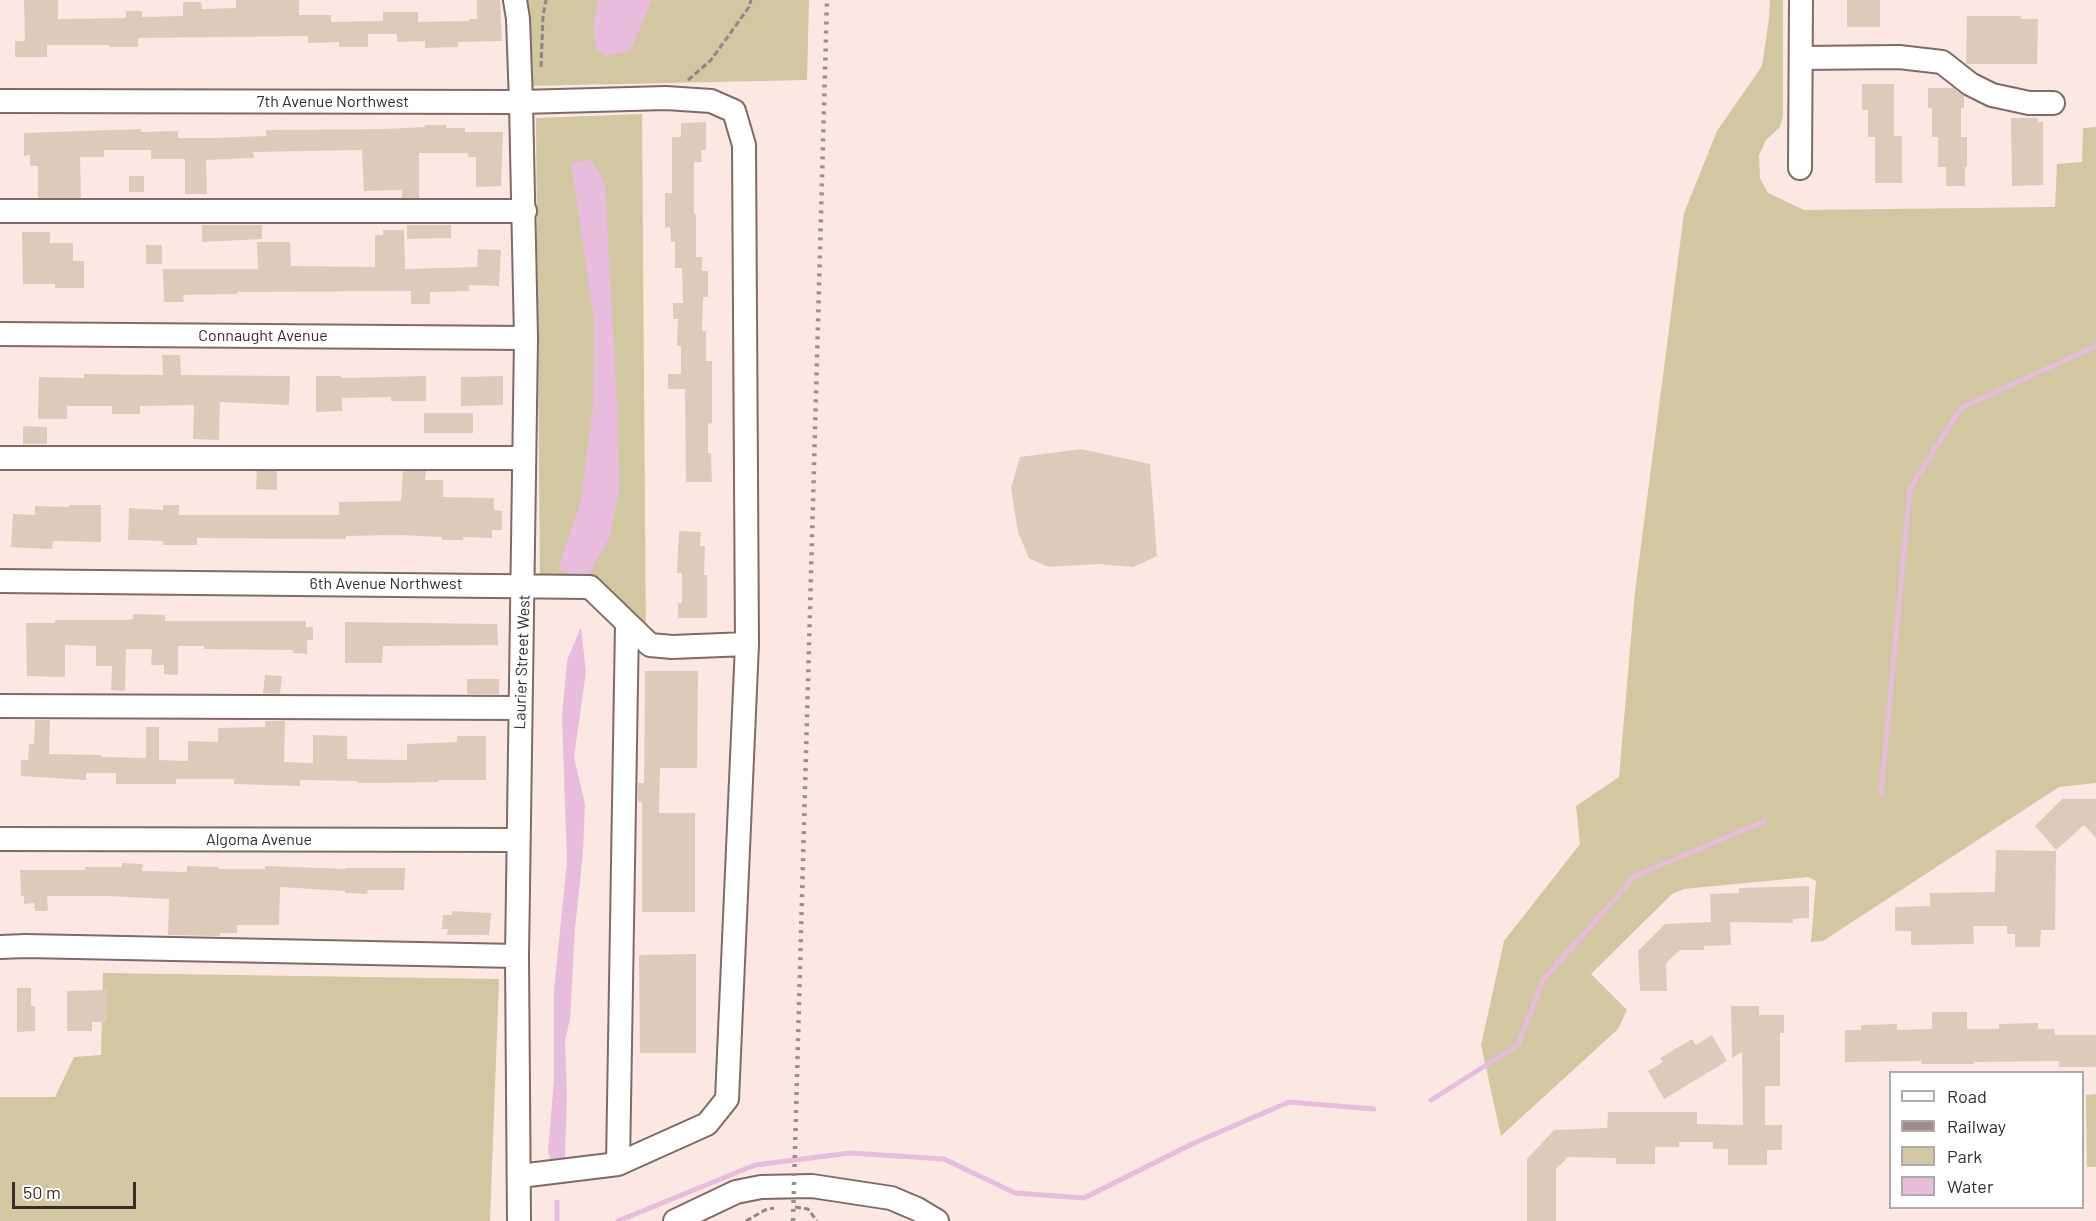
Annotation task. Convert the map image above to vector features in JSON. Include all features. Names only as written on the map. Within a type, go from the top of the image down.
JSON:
[{"type":"street","name":"Laurier Street West","points":[[515,0],[518,19],[525,211],[526,338],[517,956],[519,1221]]},
{"type":"street","points":[[1800,168],[1801,0]]},
{"type":"street","points":[[1801,58],[1899,57],[1942,62],[1970,84],[1992,95],[2029,102],[2053,102]]},
{"type":"street","name":"7th Avenue Northwest","points":[[0,101],[521,102],[666,98],[711,101],[734,111],[744,145],[747,644]]},
{"type":"street","points":[[0,211],[525,211]]},
{"type":"street","name":"Connaught Avenue","points":[[0,334],[526,338]]},
{"type":"street","points":[[0,458],[524,458]]},
{"type":"street","name":"6th Avenue Northwest","points":[[0,581],[590,586],[650,645],[672,647],[747,644]]},
{"type":"street","points":[[618,1164],[627,624]]},
{"type":"street","points":[[520,1176],[618,1164],[707,1124],[726,1099],[747,644]]},
{"type":"street","points":[[0,706],[520,708]]},
{"type":"street","name":"Algoma Avenue","points":[[0,839],[518,840]]},
{"type":"street","points":[[0,947],[517,956]]},
{"type":"street","points":[[675,1221],[736,1192],[761,1187],[812,1186],[891,1198],[917,1209],[936,1221]]},
{"type":"path","points":[[541,70],[543,16],[546,0]]},
{"type":"path","points":[[666,98],[711,60],[751,0]]},
{"type":"path","points":[[786,1205],[808,1209],[817,1221]]},
{"type":"path","points":[[746,1221],[765,1210],[776,1207]]},
{"type":"green space","points":[[523,0],[809,0],[807,80],[526,86]]},
{"type":"green space","points":[[1770,0],[1783,0],[1783,117],[1780,127],[1766,140],[1759,155],[1760,178],[1768,193],[1804,210],[2055,207],[2057,164],[2082,162],[2083,128],[2096,127],[2096,783],[2059,787],[1823,941],[1811,942],[1816,881],[1808,877],[1684,889],[1672,894],[1591,974],[1627,1010],[1618,1029],[1501,1136],[1481,1045],[1504,941],[1580,844],[1576,806],[1619,777],[1635,592],[1684,213],[1717,131],[1762,66]]},
{"type":"green space","points":[[642,114],[646,647],[588,594],[540,581],[536,118]]},
{"type":"green space","points":[[103,973],[499,979],[490,1221],[0,1221],[0,1097],[55,1097],[74,1057],[101,1055]]},
{"type":"green space","points":[[2096,1094],[2096,1167],[2087,1167],[2086,1095]]},
{"type":"water","points":[[598,0],[652,0],[630,51],[607,56],[596,49],[593,27]]},
{"type":"water","points":[[591,159],[605,184],[618,422],[619,490],[610,536],[586,580],[558,569],[581,501],[593,404],[594,321],[571,163]]},
{"type":"water","points":[[581,627],[586,672],[574,757],[585,804],[583,852],[575,928],[570,1020],[565,1040],[567,1096],[565,1156],[564,1164],[552,1164],[548,1151],[554,1080],[554,989],[567,862],[562,718],[567,660]]},
{"type":"building","points":[[24,0],[58,0],[58,19],[126,18],[126,11],[142,11],[142,17],[183,16],[183,2],[201,2],[202,9],[236,8],[236,0],[299,0],[299,15],[331,15],[331,22],[383,21],[383,12],[418,12],[418,22],[477,19],[477,0],[500,0],[502,41],[458,42],[458,47],[425,48],[425,41],[397,42],[397,34],[368,34],[368,47],[339,47],[339,42],[308,43],[308,36],[138,38],[138,47],[47,45],[47,57],[15,57],[15,41],[25,41]]},
{"type":"building","points":[[1847,0],[1880,0],[1880,27],[1847,27]]},
{"type":"building","points":[[1967,16],[2021,16],[2021,19],[2038,19],[2037,64],[1966,64]]},
{"type":"building","points":[[1862,84],[1894,84],[1894,136],[1902,136],[1902,183],[1875,183],[1875,137],[1868,137],[1868,110],[1862,110]]},
{"type":"building","points":[[1928,88],[1953,88],[1964,96],[1964,108],[1961,108],[1961,137],[1967,137],[1965,186],[1946,186],[1946,167],[1938,167],[1938,137],[1932,137],[1932,108],[1928,108]]},
{"type":"building","points":[[2011,118],[2038,118],[2038,122],[2043,122],[2043,185],[2012,186]]},
{"type":"building","points":[[706,122],[706,150],[701,150],[702,162],[694,162],[694,214],[696,214],[696,257],[702,257],[702,271],[708,271],[708,297],[703,297],[702,331],[706,331],[706,361],[712,361],[712,423],[708,424],[708,453],[711,453],[712,482],[686,482],[685,389],[668,389],[668,374],[681,374],[681,346],[677,346],[678,319],[673,319],[673,303],[683,303],[682,268],[675,268],[675,242],[671,242],[670,227],[665,228],[665,193],[672,193],[672,137],[681,137],[681,123]]},
{"type":"building","points":[[425,125],[465,128],[465,132],[503,132],[501,186],[476,187],[476,157],[468,157],[468,153],[419,153],[419,198],[402,198],[402,190],[364,191],[362,150],[253,152],[254,158],[206,160],[207,194],[185,194],[185,159],[151,159],[151,150],[104,150],[104,157],[80,157],[81,198],[38,198],[38,166],[30,166],[30,155],[24,156],[24,133],[141,129],[141,132],[178,131],[178,138],[215,138],[266,136],[266,130],[387,129],[425,127]]},
{"type":"building","points":[[129,176],[144,176],[144,192],[129,192]]},
{"type":"building","points":[[202,225],[262,225],[262,239],[202,242]]},
{"type":"building","points":[[407,225],[451,225],[451,238],[407,239]]},
{"type":"building","points":[[383,230],[404,230],[405,269],[477,267],[478,249],[501,250],[499,286],[469,285],[469,291],[430,292],[430,304],[411,304],[411,291],[237,292],[237,294],[183,295],[184,302],[164,302],[163,269],[258,269],[257,242],[290,242],[291,266],[375,267],[375,235],[383,235]]},
{"type":"building","points":[[22,232],[50,232],[50,243],[73,243],[73,261],[84,261],[84,288],[55,288],[55,284],[23,284]]},
{"type":"building","points":[[146,245],[162,245],[162,264],[146,264]]},
{"type":"building","points":[[162,355],[180,355],[181,375],[290,376],[289,405],[220,402],[219,440],[193,439],[194,405],[140,406],[140,414],[112,414],[112,406],[67,406],[67,419],[38,419],[39,377],[84,378],[84,374],[163,375]]},
{"type":"building","points":[[316,376],[341,376],[341,378],[426,376],[426,401],[391,401],[391,397],[342,398],[342,411],[316,412]]},
{"type":"building","points":[[503,376],[503,405],[461,406],[461,377]]},
{"type":"building","points":[[424,413],[473,413],[473,433],[424,433]]},
{"type":"building","points":[[23,426],[47,427],[47,444],[23,444]]},
{"type":"building","points":[[1081,449],[1150,464],[1157,556],[1133,567],[1098,564],[1048,567],[1029,558],[1018,532],[1011,488],[1020,457]]},
{"type":"building","points":[[257,471],[277,471],[277,490],[256,489]]},
{"type":"building","points":[[403,471],[426,471],[425,480],[443,480],[443,497],[494,498],[494,510],[502,511],[502,530],[492,530],[492,538],[463,537],[463,540],[398,535],[346,536],[346,539],[197,538],[197,545],[163,545],[163,541],[128,540],[129,508],[163,510],[163,505],[179,505],[179,515],[339,515],[339,502],[401,501]]},
{"type":"building","points":[[69,505],[101,505],[101,542],[53,541],[52,549],[11,547],[13,514],[35,515],[35,506],[69,507]]},
{"type":"building","points":[[679,531],[701,532],[700,546],[705,546],[704,575],[707,575],[707,618],[678,618],[678,603],[682,603],[682,573],[677,573]]},
{"type":"building","points":[[133,614],[165,615],[165,621],[306,621],[306,627],[313,627],[313,640],[307,640],[307,654],[293,653],[293,650],[204,649],[204,646],[178,646],[178,675],[164,674],[164,665],[151,665],[152,649],[126,649],[125,691],[111,690],[112,666],[96,666],[96,646],[65,645],[65,677],[27,676],[26,623],[55,623],[55,620],[126,620],[133,619]]},
{"type":"building","points":[[345,622],[497,624],[498,645],[383,646],[382,663],[345,663]]},
{"type":"building","points":[[645,671],[698,671],[697,768],[660,768],[659,813],[695,813],[695,912],[642,912],[642,802],[638,802],[638,783],[644,783]]},
{"type":"building","points":[[265,675],[282,676],[280,694],[263,693]]},
{"type":"building","points":[[467,679],[499,679],[499,694],[467,694]]},
{"type":"building","points":[[35,720],[50,720],[49,754],[102,755],[101,757],[146,758],[146,727],[159,727],[159,760],[188,761],[188,741],[218,742],[218,728],[265,727],[265,721],[285,721],[284,762],[313,763],[313,735],[347,736],[347,759],[407,760],[407,744],[457,742],[457,736],[486,736],[486,780],[358,783],[358,781],[300,780],[300,786],[234,784],[234,779],[176,779],[176,784],[116,784],[116,773],[86,773],[86,780],[21,776],[21,760],[28,760],[29,744],[34,744]]},
{"type":"building","points":[[2062,799],[2096,799],[2096,838],[2084,825],[2056,850],[2035,826]]},
{"type":"building","points":[[1996,850],[2056,851],[2055,930],[2041,930],[2040,947],[2015,947],[2015,934],[2007,934],[2007,926],[1973,926],[1974,944],[1911,945],[1911,931],[1895,931],[1895,907],[1930,906],[1930,893],[1995,892]]},
{"type":"building","points":[[122,863],[143,864],[142,871],[187,872],[187,866],[218,867],[218,869],[265,869],[265,866],[346,869],[405,868],[404,890],[368,890],[367,894],[280,887],[279,925],[237,925],[237,933],[220,933],[220,936],[168,935],[169,899],[47,896],[48,911],[35,911],[34,903],[24,904],[24,896],[21,896],[20,870],[85,870],[85,867],[122,867]]},
{"type":"building","points":[[1809,886],[1809,918],[1793,919],[1793,923],[1730,922],[1731,945],[1704,946],[1704,950],[1680,950],[1666,963],[1667,991],[1640,991],[1638,951],[1665,924],[1711,922],[1710,894],[1739,893],[1739,888]]},
{"type":"building","points":[[452,911],[491,913],[489,935],[447,935],[448,929],[442,929],[443,915],[452,915]]},
{"type":"building","points":[[696,954],[696,1053],[640,1053],[639,955]]},
{"type":"building","points":[[17,988],[31,988],[31,1006],[35,1006],[35,1031],[17,1032]]},
{"type":"building","points":[[107,990],[107,1022],[92,1022],[92,1031],[67,1031],[67,991]]},
{"type":"building","points":[[1731,1006],[1759,1006],[1759,1015],[1784,1015],[1784,1033],[1780,1033],[1780,1086],[1765,1086],[1765,1125],[1782,1125],[1782,1150],[1767,1150],[1767,1165],[1728,1165],[1728,1149],[1713,1149],[1713,1142],[1679,1142],[1679,1147],[1655,1147],[1655,1164],[1616,1164],[1616,1158],[1568,1157],[1556,1169],[1556,1221],[1527,1221],[1527,1159],[1554,1130],[1607,1128],[1608,1112],[1697,1112],[1697,1124],[1743,1125],[1742,1052],[1732,1058]]},
{"type":"building","points":[[1932,1012],[1967,1012],[1967,1029],[1999,1029],[1999,1024],[2038,1023],[2038,1029],[2054,1029],[2055,1035],[2096,1035],[2096,1067],[2059,1067],[2059,1061],[1974,1062],[1974,1064],[1921,1064],[1922,1061],[1845,1062],[1845,1030],[1861,1030],[1861,1025],[1897,1024],[1897,1030],[1932,1029]]},
{"type":"building","points":[[1712,1035],[1727,1061],[1664,1099],[1648,1071],[1663,1062],[1660,1058],[1692,1039],[1696,1045]]},
{"type":"waterway","points":[[1881,793],[1910,488],[1961,408],[2096,346]]},
{"type":"waterway","points":[[1431,1100],[1518,1045],[1543,980],[1635,876],[1765,821]]},
{"type":"waterway","points":[[618,1221],[755,1165],[850,1153],[944,1159],[1015,1193],[1084,1198],[1194,1143],[1289,1102],[1374,1109]]},
{"type":"waterway","points":[[557,1202],[557,1221]]},
{"type":"railway","points":[[793,1221],[827,0]]}]
